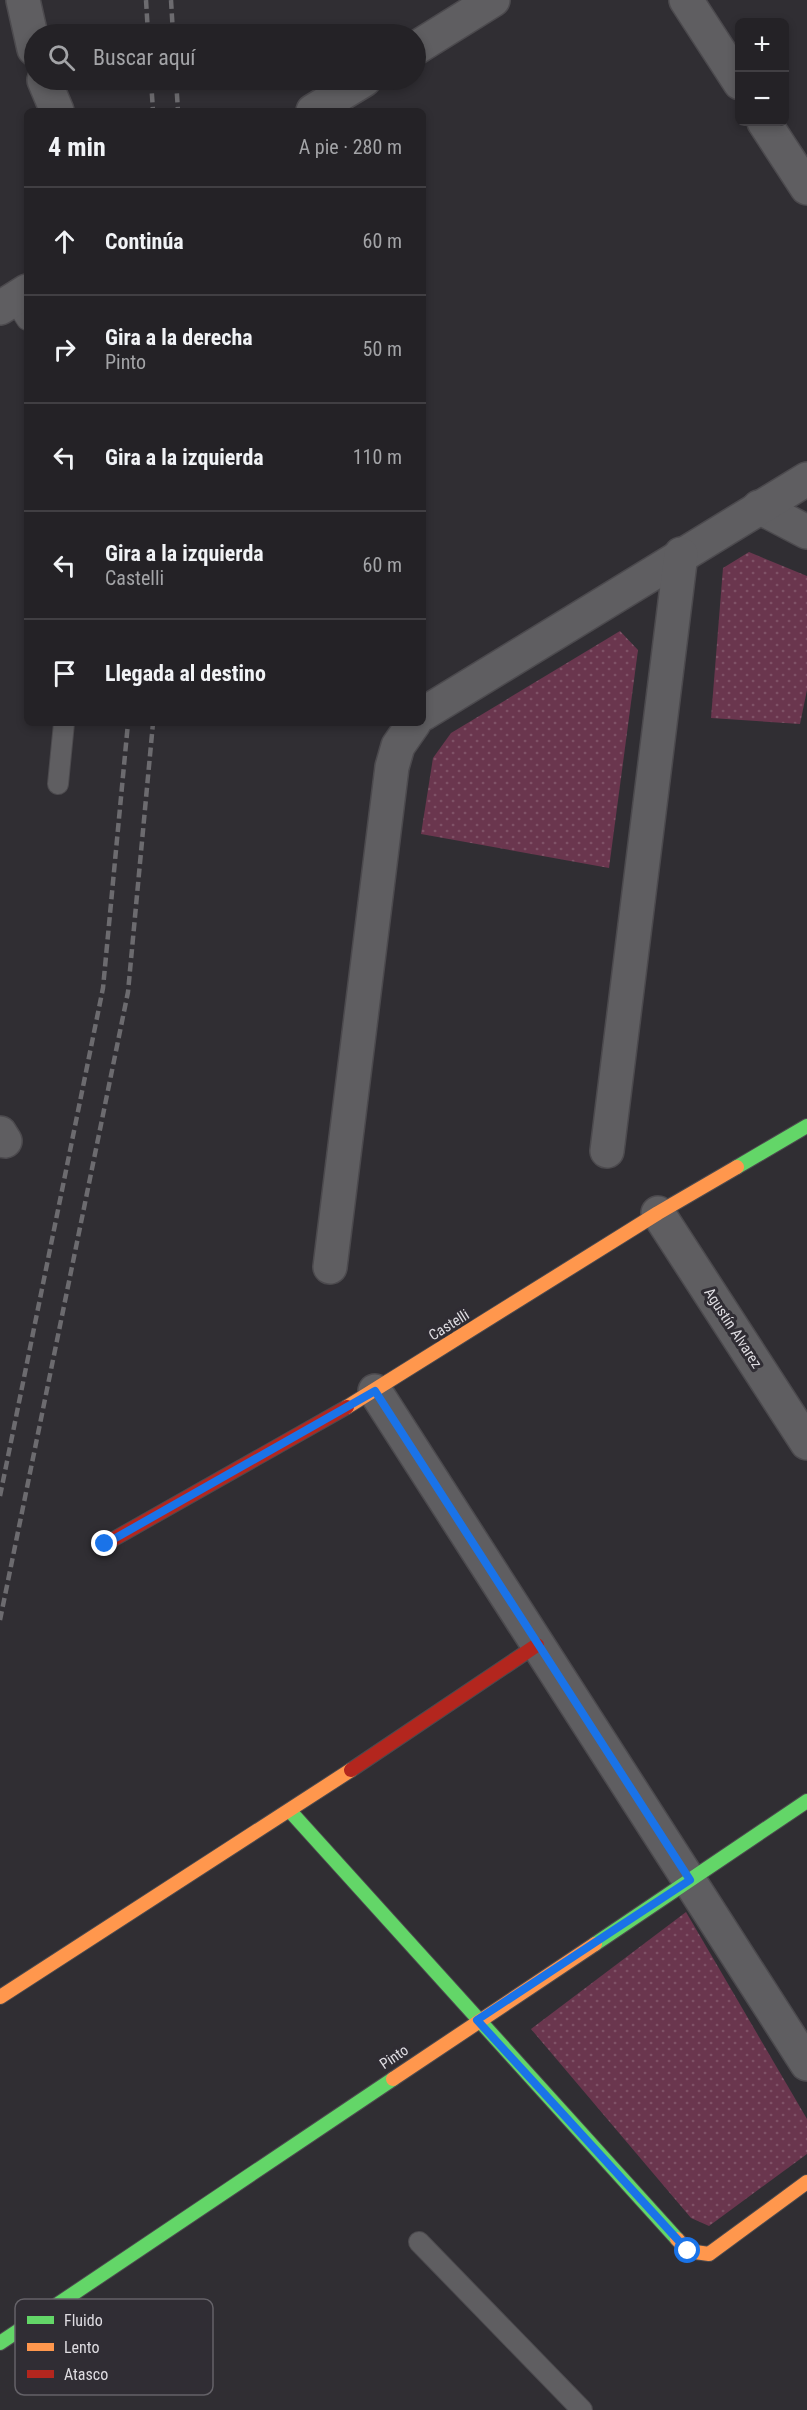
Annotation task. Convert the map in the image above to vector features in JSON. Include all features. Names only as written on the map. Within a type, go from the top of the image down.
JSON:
[{"type":"street","points":[[23,0],[28,24]]},
{"type":"street","points":[[426,42],[494,0]]},
{"type":"street","points":[[686,0],[735,75]]},
{"type":"street","points":[[318,108],[348,90]]},
{"type":"street","points":[[767,126],[807,188]]},
{"type":"street","points":[[426,712],[807,479]]},
{"type":"street","points":[[759,507],[807,532]]},
{"type":"street","points":[[607,1151],[681,554]]},
{"type":"street","points":[[330,1268],[392,767],[398,747],[412,726]]},
{"type":"street","name":"Castelli","points":[[105,1544],[375,1391],[658,1213],[807,1126]]},
{"type":"street","name":"Agustín Alvarez","points":[[658,1213],[807,1443]]},
{"type":"street","points":[[375,1391],[807,2064]]},
{"type":"street","points":[[0,1996],[290,1810],[537,1645]]},
{"type":"street","name":"Pinto","points":[[65,2299],[477,2020],[807,1801]]},
{"type":"street","points":[[290,1810],[477,2020],[688,2251],[709,2254],[807,2182]]},
{"type":"street","name":"Pinto","points":[[0,2343],[15,2333]]},
{"type":"lane","points":[[58,784],[64,726]]},
{"type":"lane","points":[[419,2242],[582,2410]]},
{"type":"shaded area","points":[[749,552],[807,576],[807,690],[800,724],[711,718],[723,568]]},
{"type":"shaded area","points":[[620,631],[638,650],[609,868],[421,834],[433,758],[451,733]]},
{"type":"shaded area","points":[[686,1912],[807,2119],[807,2154],[709,2226],[691,2218],[531,2029]]},
{"type":"railway","points":[[146,0],[147,24]]},
{"type":"railway","points":[[171,0],[172,24]]},
{"type":"railway","points":[[152,90],[153,108]]},
{"type":"railway","points":[[177,90],[178,108]]},
{"type":"railway","points":[[0,1496],[103,988],[128,726]]},
{"type":"railway","points":[[0,1620],[128,992],[153,726]]},
{"type":"traffic: fast","points":[[737,1167],[807,1126]]},
{"type":"traffic: fast","points":[[595,1944],[807,1801]]},
{"type":"traffic: fast","points":[[290,1811],[677,2239]]},
{"type":"traffic: fast","points":[[66,2299],[393,2079]]},
{"type":"traffic: fast","points":[[0,2343],[15,2333]]},
{"type":"traffic: slow","points":[[347,1407],[658,1213],[737,1167]]},
{"type":"traffic: slow","points":[[0,1997],[351,1770]]},
{"type":"traffic: slow","points":[[393,2079],[595,1944]]},
{"type":"traffic: slow","points":[[677,2239],[688,2251],[709,2254],[807,2182]]},
{"type":"traffic: jam","points":[[105,1544],[347,1407]]},
{"type":"traffic: jam","points":[[351,1770],[537,1645]]},
{"type":"route","points":[[105,1544],[375,1391],[690,1880],[477,2020],[688,2251]]}]
